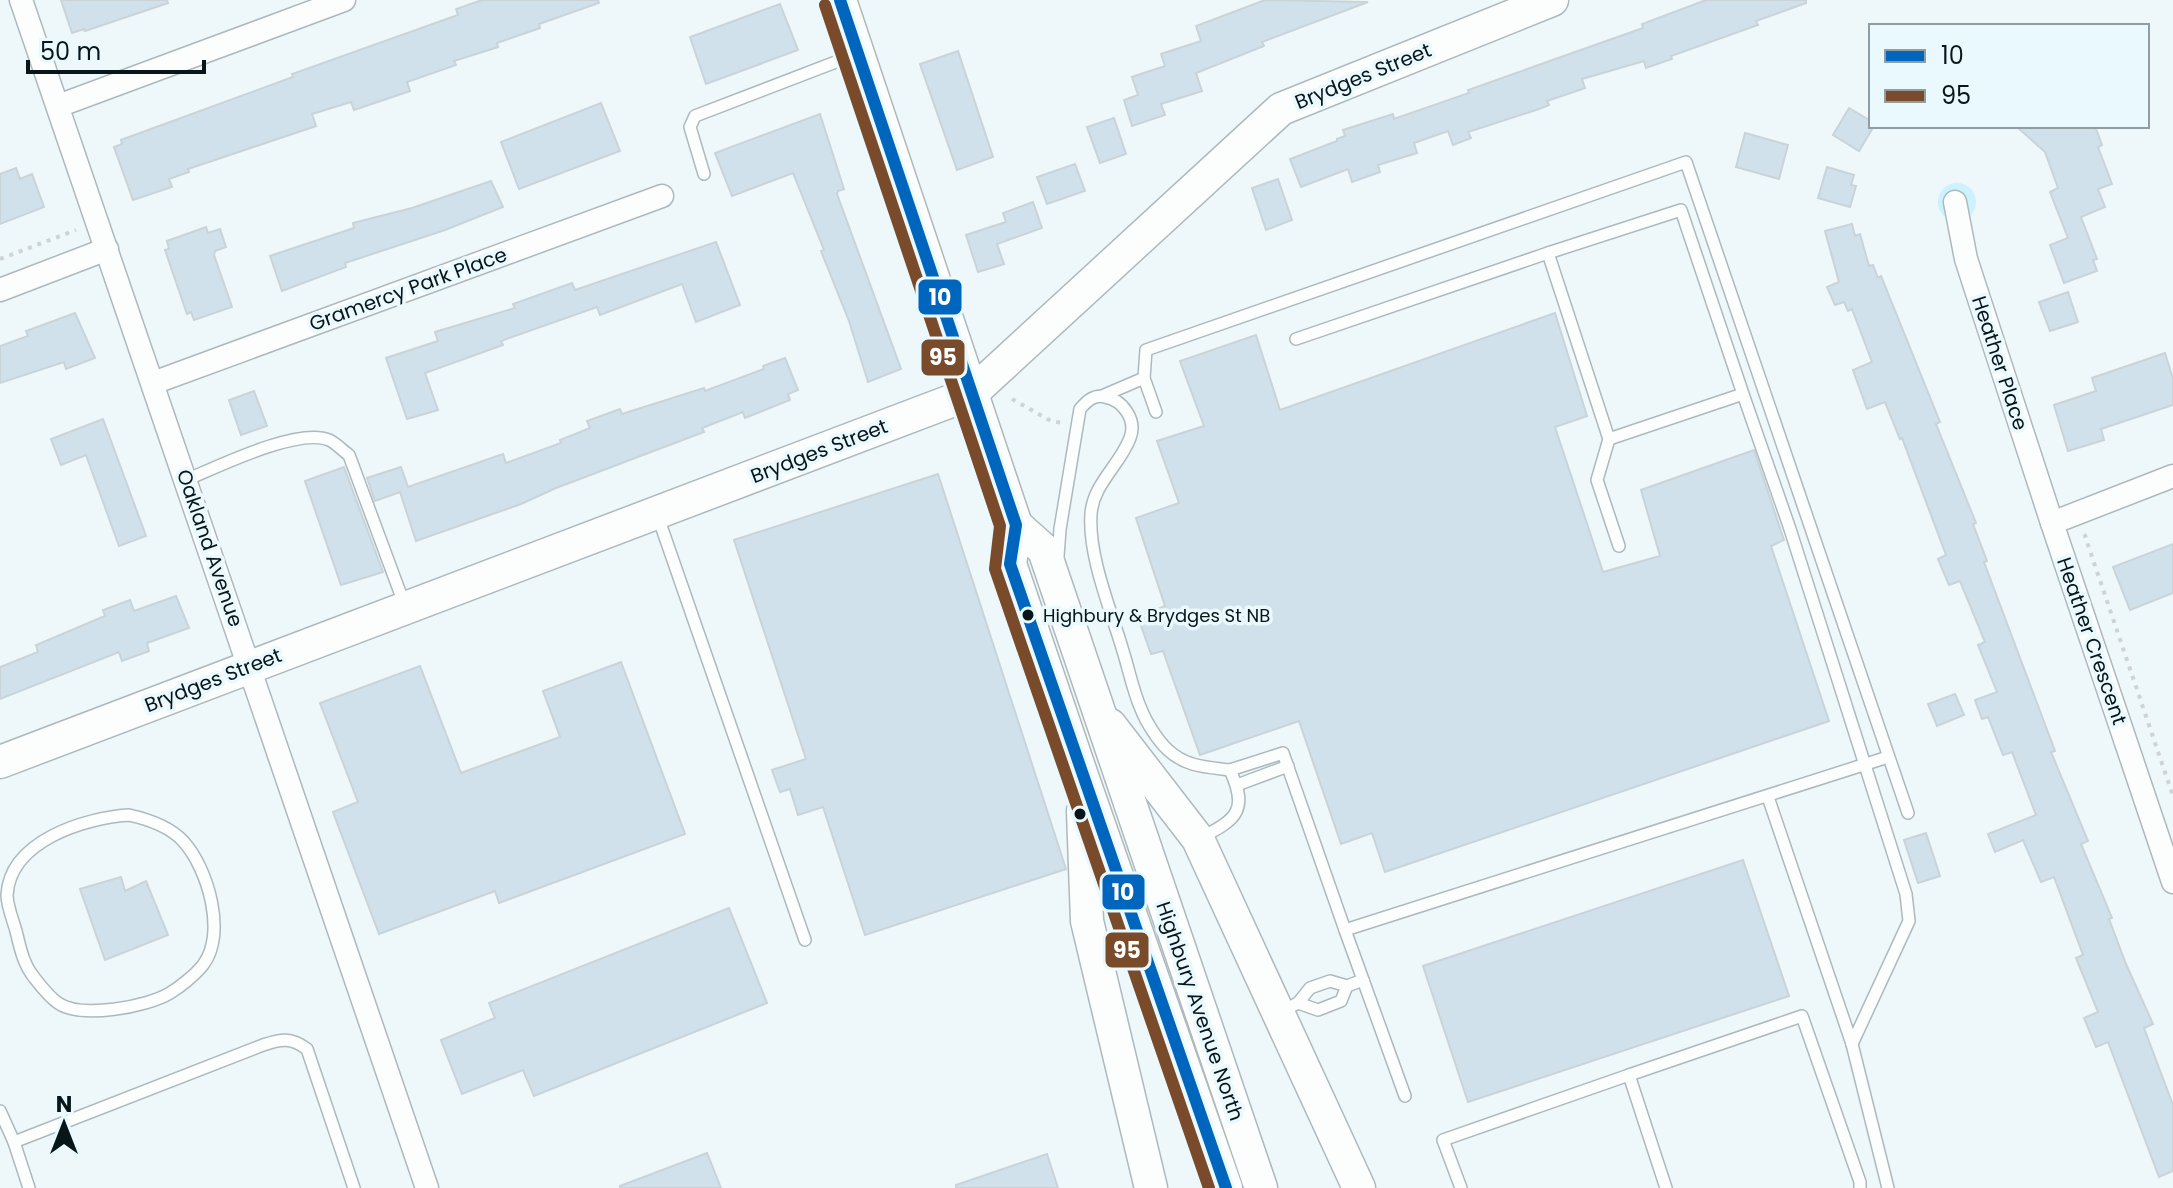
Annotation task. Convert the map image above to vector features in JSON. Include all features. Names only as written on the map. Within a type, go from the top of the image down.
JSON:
[{"type":"main road","name":"Highbury Avenue North","points":[[840,0],[1016,525],[1010,564],[1226,1188]]},
{"type":"main road","name":"Brydges Street","points":[[0,762],[972,393],[1281,109],[1552,0]]},
{"type":"main road","name":"Highbury Avenue North","points":[[1016,525],[1044,550],[1261,1188]]},
{"type":"main road","points":[[1095,706],[1198,839],[1288,1008],[1359,1188]]},
{"type":"main road","points":[[1082,776],[1087,921],[1151,1188]]},
{"type":"street","name":"Oakland Avenue","points":[[21,0],[427,1188]]},
{"type":"street","points":[[58,106],[344,0]]},
{"type":"street","name":"Gramercy Park Place","points":[[153,383],[662,196]]},
{"type":"street","name":"Heather Place","points":[[1955,202],[1966,259],[2052,523]]},
{"type":"street","points":[[0,290],[107,249]]},
{"type":"street","points":[[2052,523],[2173,476]]},
{"type":"street","name":"Heather Crescent","points":[[2052,523],[2173,882]]},
{"type":"lane","points":[[704,174],[690,127],[695,116],[859,53]]},
{"type":"lane","points":[[1156,412],[1144,378],[1146,350],[1686,162],[1908,813]]},
{"type":"lane","points":[[1296,339],[1681,210],[1790,529],[1906,894],[1909,921],[1852,1044]]},
{"type":"lane","points":[[1548,253],[1609,439],[1597,480],[1619,546]]},
{"type":"lane","points":[[1057,589],[1060,529],[1080,409],[1089,399],[1144,378]]},
{"type":"lane","points":[[1609,439],[1743,394]]},
{"type":"lane","points":[[1102,396],[1120,401],[1131,427],[1130,438],[1092,503],[1091,529],[1100,574],[1141,710],[1166,749],[1189,765],[1230,770],[1283,753],[1405,1096]]},
{"type":"lane","points":[[186,480],[260,449],[299,438],[328,439],[349,455],[405,607]]},
{"type":"lane","points":[[656,513],[805,940]]},
{"type":"lane","points":[[1345,930],[1888,757]]},
{"type":"lane","points":[[1237,785],[1288,766]]},
{"type":"lane","points":[[1198,839],[1226,825],[1236,814],[1240,803],[1230,770]]},
{"type":"lane","points":[[1768,797],[1852,1044],[1888,1188]]},
{"type":"lane","points":[[129,815],[150,820],[181,839],[191,851],[201,864],[215,924],[213,946],[202,966],[170,993],[138,1006],[83,1010],[59,1004],[44,989],[26,967],[14,926],[7,897],[12,875],[30,848],[58,833],[103,817],[129,815]]},
{"type":"lane","points":[[0,932],[14,926]]},
{"type":"lane","points":[[1288,1008],[1310,988],[1330,981],[1347,986],[1363,980]]},
{"type":"lane","points":[[1288,1008],[1318,1010],[1341,1001],[1347,986]]},
{"type":"lane","points":[[1461,1188],[1443,1140],[1802,1016],[1860,1188]]},
{"type":"lane","points":[[14,1142],[263,1045],[280,1039],[296,1041],[307,1049],[354,1188]]},
{"type":"lane","points":[[1629,1075],[1666,1188]]},
{"type":"lane","points":[[0,1111],[29,1188]]},
{"type":"path","points":[[0,259],[77,229]]},
{"type":"path","points":[[1012,399],[1051,421],[1066,423]]},
{"type":"path","points":[[2100,530],[2085,536],[2173,796]]},
{"type":"shaded area","points":[[1957,183],[1970,189],[1976,202],[1970,215],[1957,221],[1944,215],[1938,202],[1944,189]]},
{"type":"building","points":[[61,0],[167,0],[168,3],[72,33]]},
{"type":"building","points":[[482,0],[598,0],[599,3],[539,24],[540,28],[497,43],[498,47],[454,61],[456,65],[407,82],[410,91],[354,110],[351,102],[312,114],[316,126],[188,169],[189,172],[169,179],[172,187],[133,200],[114,147],[122,144],[121,140],[293,77],[292,74],[458,15],[456,9]]},
{"type":"building","points":[[1265,0],[1368,2],[1262,42],[1264,46],[1196,73],[1202,91],[1161,104],[1165,115],[1132,126],[1124,100],[1138,95],[1132,77],[1165,66],[1161,54],[1201,41],[1196,26]]},
{"type":"building","points":[[1706,0],[1806,0],[1806,3],[1646,68],[1644,61],[1582,79],[1585,88],[1547,101],[1549,105],[1539,109],[1468,132],[1471,138],[1453,145],[1448,131],[1414,143],[1417,153],[1378,165],[1380,172],[1352,182],[1348,169],[1301,187],[1290,159],[1337,141],[1345,136],[1343,130],[1393,114],[1394,119],[1469,93],[1468,90],[1643,28],[1642,24]]},
{"type":"building","points":[[780,4],[798,50],[706,84],[690,37]]},
{"type":"building","points":[[958,51],[993,157],[957,170],[920,64]]},
{"type":"building","points":[[601,103],[620,151],[519,189],[501,142]]},
{"type":"building","points":[[1849,108],[1869,120],[1869,128],[1873,128],[1859,151],[1833,135]]},
{"type":"building","points":[[820,114],[844,189],[837,194],[901,369],[868,382],[849,321],[821,251],[824,250],[793,173],[732,196],[715,153]]},
{"type":"building","points":[[1114,118],[1126,154],[1100,163],[1087,127]]},
{"type":"building","points":[[2018,128],[2096,128],[2102,145],[2098,147],[2112,184],[2098,189],[2105,207],[2081,217],[2097,259],[2093,260],[2097,271],[2064,283],[2050,245],[2068,238],[2050,192],[2058,188],[2045,152]]},
{"type":"building","points":[[1745,133],[1788,145],[1779,179],[1736,167]]},
{"type":"building","points":[[1075,164],[1085,191],[1047,204],[1037,177]]},
{"type":"building","points":[[1827,167],[1854,175],[1851,185],[1856,186],[1850,207],[1818,198]]},
{"type":"building","points":[[16,168],[20,179],[32,174],[44,207],[0,224],[0,174]]},
{"type":"building","points":[[1278,179],[1292,220],[1266,230],[1252,188]]},
{"type":"building","points":[[491,181],[503,207],[345,263],[346,267],[282,291],[270,256],[354,228],[353,223],[412,208]]},
{"type":"building","points":[[1033,202],[1042,228],[997,244],[1004,264],[978,272],[966,235],[1006,222],[1003,213]]},
{"type":"building","points":[[1852,224],[1855,236],[1860,234],[1869,266],[1873,265],[1878,278],[1881,276],[1940,422],[1936,424],[1976,523],[1973,524],[1987,561],[1984,562],[2055,751],[2051,752],[2088,841],[2081,844],[2112,918],[2109,919],[2126,964],[2153,1024],[2144,1028],[2173,1105],[2173,1171],[2159,1177],[2108,1042],[2096,1047],[2084,1018],[2098,1012],[2076,958],[2083,955],[2054,877],[2041,882],[2023,840],[1995,852],[1988,834],[2036,815],[2012,752],[2003,755],[1988,717],[1982,719],[1975,700],[1997,692],[1978,645],[1985,642],[1960,581],[1949,585],[1938,559],[1946,555],[1902,438],[1885,402],[1867,409],[1853,370],[1872,362],[1852,309],[1848,311],[1844,302],[1835,305],[1827,287],[1839,282],[1825,231]]},
{"type":"building","points":[[206,227],[208,233],[220,229],[226,247],[215,251],[214,255],[232,307],[194,320],[191,312],[187,314],[165,250],[169,249],[167,241]]},
{"type":"building","points":[[716,242],[740,305],[696,322],[682,284],[600,315],[597,307],[501,341],[503,345],[425,373],[438,410],[407,419],[386,358],[438,341],[435,332],[515,308],[513,304],[572,283],[575,290]]},
{"type":"building","points":[[2068,292],[2078,322],[2050,331],[2039,302]]},
{"type":"building","points":[[75,313],[95,358],[66,369],[64,362],[0,383],[0,346],[28,336],[26,331]]},
{"type":"building","points":[[1555,313],[1587,416],[1555,427],[1603,572],[1660,556],[1641,490],[1754,450],[1784,540],[1771,546],[1829,721],[1385,872],[1372,833],[1341,844],[1299,721],[1200,755],[1163,651],[1151,654],[1138,617],[1165,606],[1136,518],[1179,503],[1157,441],[1204,426],[1180,361],[1256,335],[1280,410]]},
{"type":"building","points":[[2165,353],[2173,379],[2173,405],[2101,429],[2104,440],[2068,451],[2054,405],[2096,391],[2092,378]]},
{"type":"building","points":[[785,358],[798,390],[788,394],[790,400],[745,418],[743,412],[702,428],[704,432],[521,504],[416,541],[400,492],[375,501],[367,478],[401,467],[408,487],[503,454],[506,463],[561,443],[560,440],[590,428],[587,421],[620,409],[622,414],[704,388],[705,391]]},
{"type":"building","points":[[254,391],[267,426],[241,435],[229,400]]},
{"type":"building","points":[[103,419],[146,536],[119,546],[86,455],[61,465],[51,439]]},
{"type":"building","points":[[344,467],[383,572],[341,585],[305,481]]},
{"type":"building","points":[[938,474],[1066,869],[865,935],[823,807],[798,815],[790,789],[780,792],[772,770],[806,759],[734,540]]},
{"type":"building","points":[[2173,544],[2173,593],[2130,610],[2113,567]]},
{"type":"building","points":[[176,596],[189,628],[147,643],[149,651],[122,661],[119,652],[0,699],[0,667],[38,652],[36,645],[105,616],[103,610],[130,600],[134,611]]},
{"type":"building","points":[[621,662],[685,834],[499,903],[495,891],[379,934],[333,812],[358,802],[320,703],[420,666],[461,773],[560,737],[543,691]]},
{"type":"building","points":[[1955,694],[1964,715],[1937,726],[1928,704]]},
{"type":"building","points":[[1926,833],[1940,876],[1918,883],[1904,840]]},
{"type":"building","points":[[1743,860],[1789,996],[1468,1102],[1423,966]]},
{"type":"building","points":[[121,877],[125,891],[146,881],[168,935],[105,960],[80,889]]},
{"type":"building","points":[[729,908],[767,1003],[534,1096],[523,1070],[462,1094],[441,1040],[495,1018],[489,1003]]},
{"type":"building","points":[[707,1153],[721,1188],[620,1188],[620,1186]]},
{"type":"building","points":[[1047,1154],[1058,1188],[956,1188],[956,1185]]},
{"type":"transit line","name":"10","points":[[840,0],[1016,525],[1010,564],[1226,1188]]},
{"type":"transit line","name":"95","points":[[825,5],[1000,526],[995,569],[1209,1188]]},
{"type":"place","name":"Highbury & Brydges St NB","points":[[1028,615]]}]
